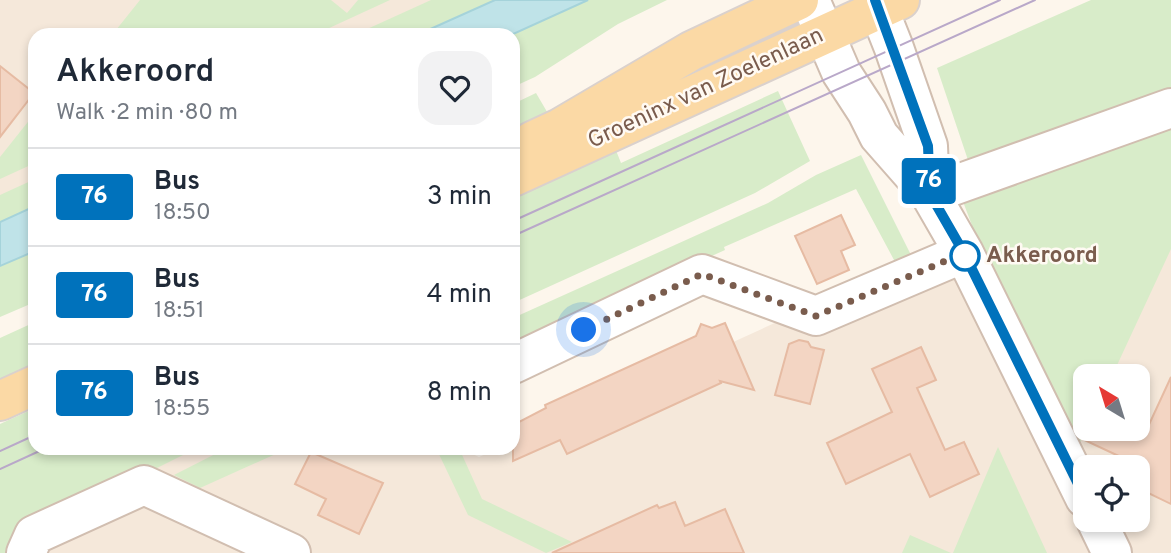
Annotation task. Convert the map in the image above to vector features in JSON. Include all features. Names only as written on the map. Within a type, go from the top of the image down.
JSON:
[{"type":"main road","name":"Groeninx van Zoelenlaan","points":[[520,147],[560,128],[691,51],[799,0]]},
{"type":"main road","name":"Groeninx van Zoelenlaan","points":[[520,174],[825,34],[885,3]]},
{"type":"main road","points":[[0,401],[28,388]]},
{"type":"street","points":[[810,0],[841,72],[879,136],[930,194],[964,253],[1073,474]]},
{"type":"street","points":[[885,3],[928,146],[930,194]]},
{"type":"street","points":[[930,194],[1171,108]]},
{"type":"street","points":[[520,361],[702,274],[816,316],[964,253]]},
{"type":"street","points":[[26,553],[34,535],[144,485],[291,553]]},
{"type":"street","points":[[1102,532],[1112,553]]},
{"type":"shaded area","points":[[0,0],[490,0],[431,28],[28,28],[28,217],[0,231]]},
{"type":"shaded area","points":[[1171,143],[1171,553],[0,553],[33,455],[520,455],[520,439]]},
{"type":"green space","points":[[140,0],[331,0],[347,13],[358,0],[390,0],[329,28],[118,28]]},
{"type":"green space","points":[[431,0],[495,0],[433,28],[369,28]]},
{"type":"green space","points":[[588,0],[667,0],[618,24],[520,84],[520,31]]},
{"type":"green space","points":[[1091,0],[1171,0],[1171,96],[970,166],[937,68]]},
{"type":"green space","points":[[778,91],[810,161],[755,193],[520,300],[520,186],[613,143],[621,163]]},
{"type":"green space","points":[[536,93],[553,122],[520,138],[520,101]]},
{"type":"green space","points":[[28,122],[28,166],[0,179],[0,157]]},
{"type":"green space","points":[[1171,124],[1171,249],[1118,364],[1073,364],[1073,441],[1081,441],[1073,456],[976,236],[962,199]]},
{"type":"green space","points":[[861,155],[917,267],[901,273],[856,189],[724,247],[725,250],[520,343],[520,315],[768,203],[816,175]]},
{"type":"green space","points":[[28,182],[28,209],[0,222],[0,195]]},
{"type":"green space","points":[[28,254],[28,305],[0,317],[0,266]]},
{"type":"green space","points":[[28,325],[28,371],[0,384],[0,338]]},
{"type":"green space","points":[[28,411],[28,455],[183,455],[18,527],[6,553],[0,553],[0,424]]},
{"type":"green space","points":[[998,447],[1047,553],[953,553]]},
{"type":"green space","points":[[213,455],[273,455],[200,488],[174,475]]},
{"type":"green space","points":[[439,455],[462,455],[482,499],[572,542],[546,553],[468,515]]},
{"type":"green space","points":[[910,535],[951,553],[902,553]]},
{"type":"water","points":[[495,0],[588,0],[520,31],[520,28],[433,28]]},
{"type":"water","points":[[28,209],[28,254],[0,266],[0,222]]},
{"type":"building","points":[[0,66],[28,88],[28,101],[0,137]]},
{"type":"building","points":[[841,215],[855,245],[841,251],[849,270],[817,284],[795,236]]},
{"type":"building","points":[[725,323],[754,390],[720,381],[721,383],[567,454],[560,440],[513,461],[513,455],[520,455],[520,421],[546,408],[545,405],[696,336],[701,324],[712,328]]},
{"type":"building","points":[[799,340],[824,350],[810,404],[775,395],[789,344]]},
{"type":"building","points":[[921,347],[936,380],[917,388],[945,450],[964,442],[979,474],[930,497],[910,454],[846,484],[827,443],[892,412],[872,369]]},
{"type":"building","points":[[1171,377],[1171,504],[1150,494],[1150,455],[1117,455],[1086,441],[1150,441],[1150,422]]},
{"type":"building","points":[[310,455],[318,455],[383,483],[359,534],[318,515],[326,499],[295,484]]},
{"type":"building","points":[[675,502],[685,526],[725,509],[744,553],[552,553],[657,505],[659,508]]},
{"type":"tram line","points":[[520,218],[1000,0]]},
{"type":"tram line","points":[[520,233],[1035,0]]},
{"type":"tram line","points":[[0,451],[28,438]]},
{"type":"tram line","points":[[0,469],[31,455]]},
{"type":"bus line","name":"76","points":[[875,0],[928,146],[930,194],[964,253],[1073,474]]},
{"type":"place","name":"Akkeroord","points":[[965,256]]},
{"type":"route","points":[[584,330],[702,274],[816,316],[964,253],[965,256]]}]
